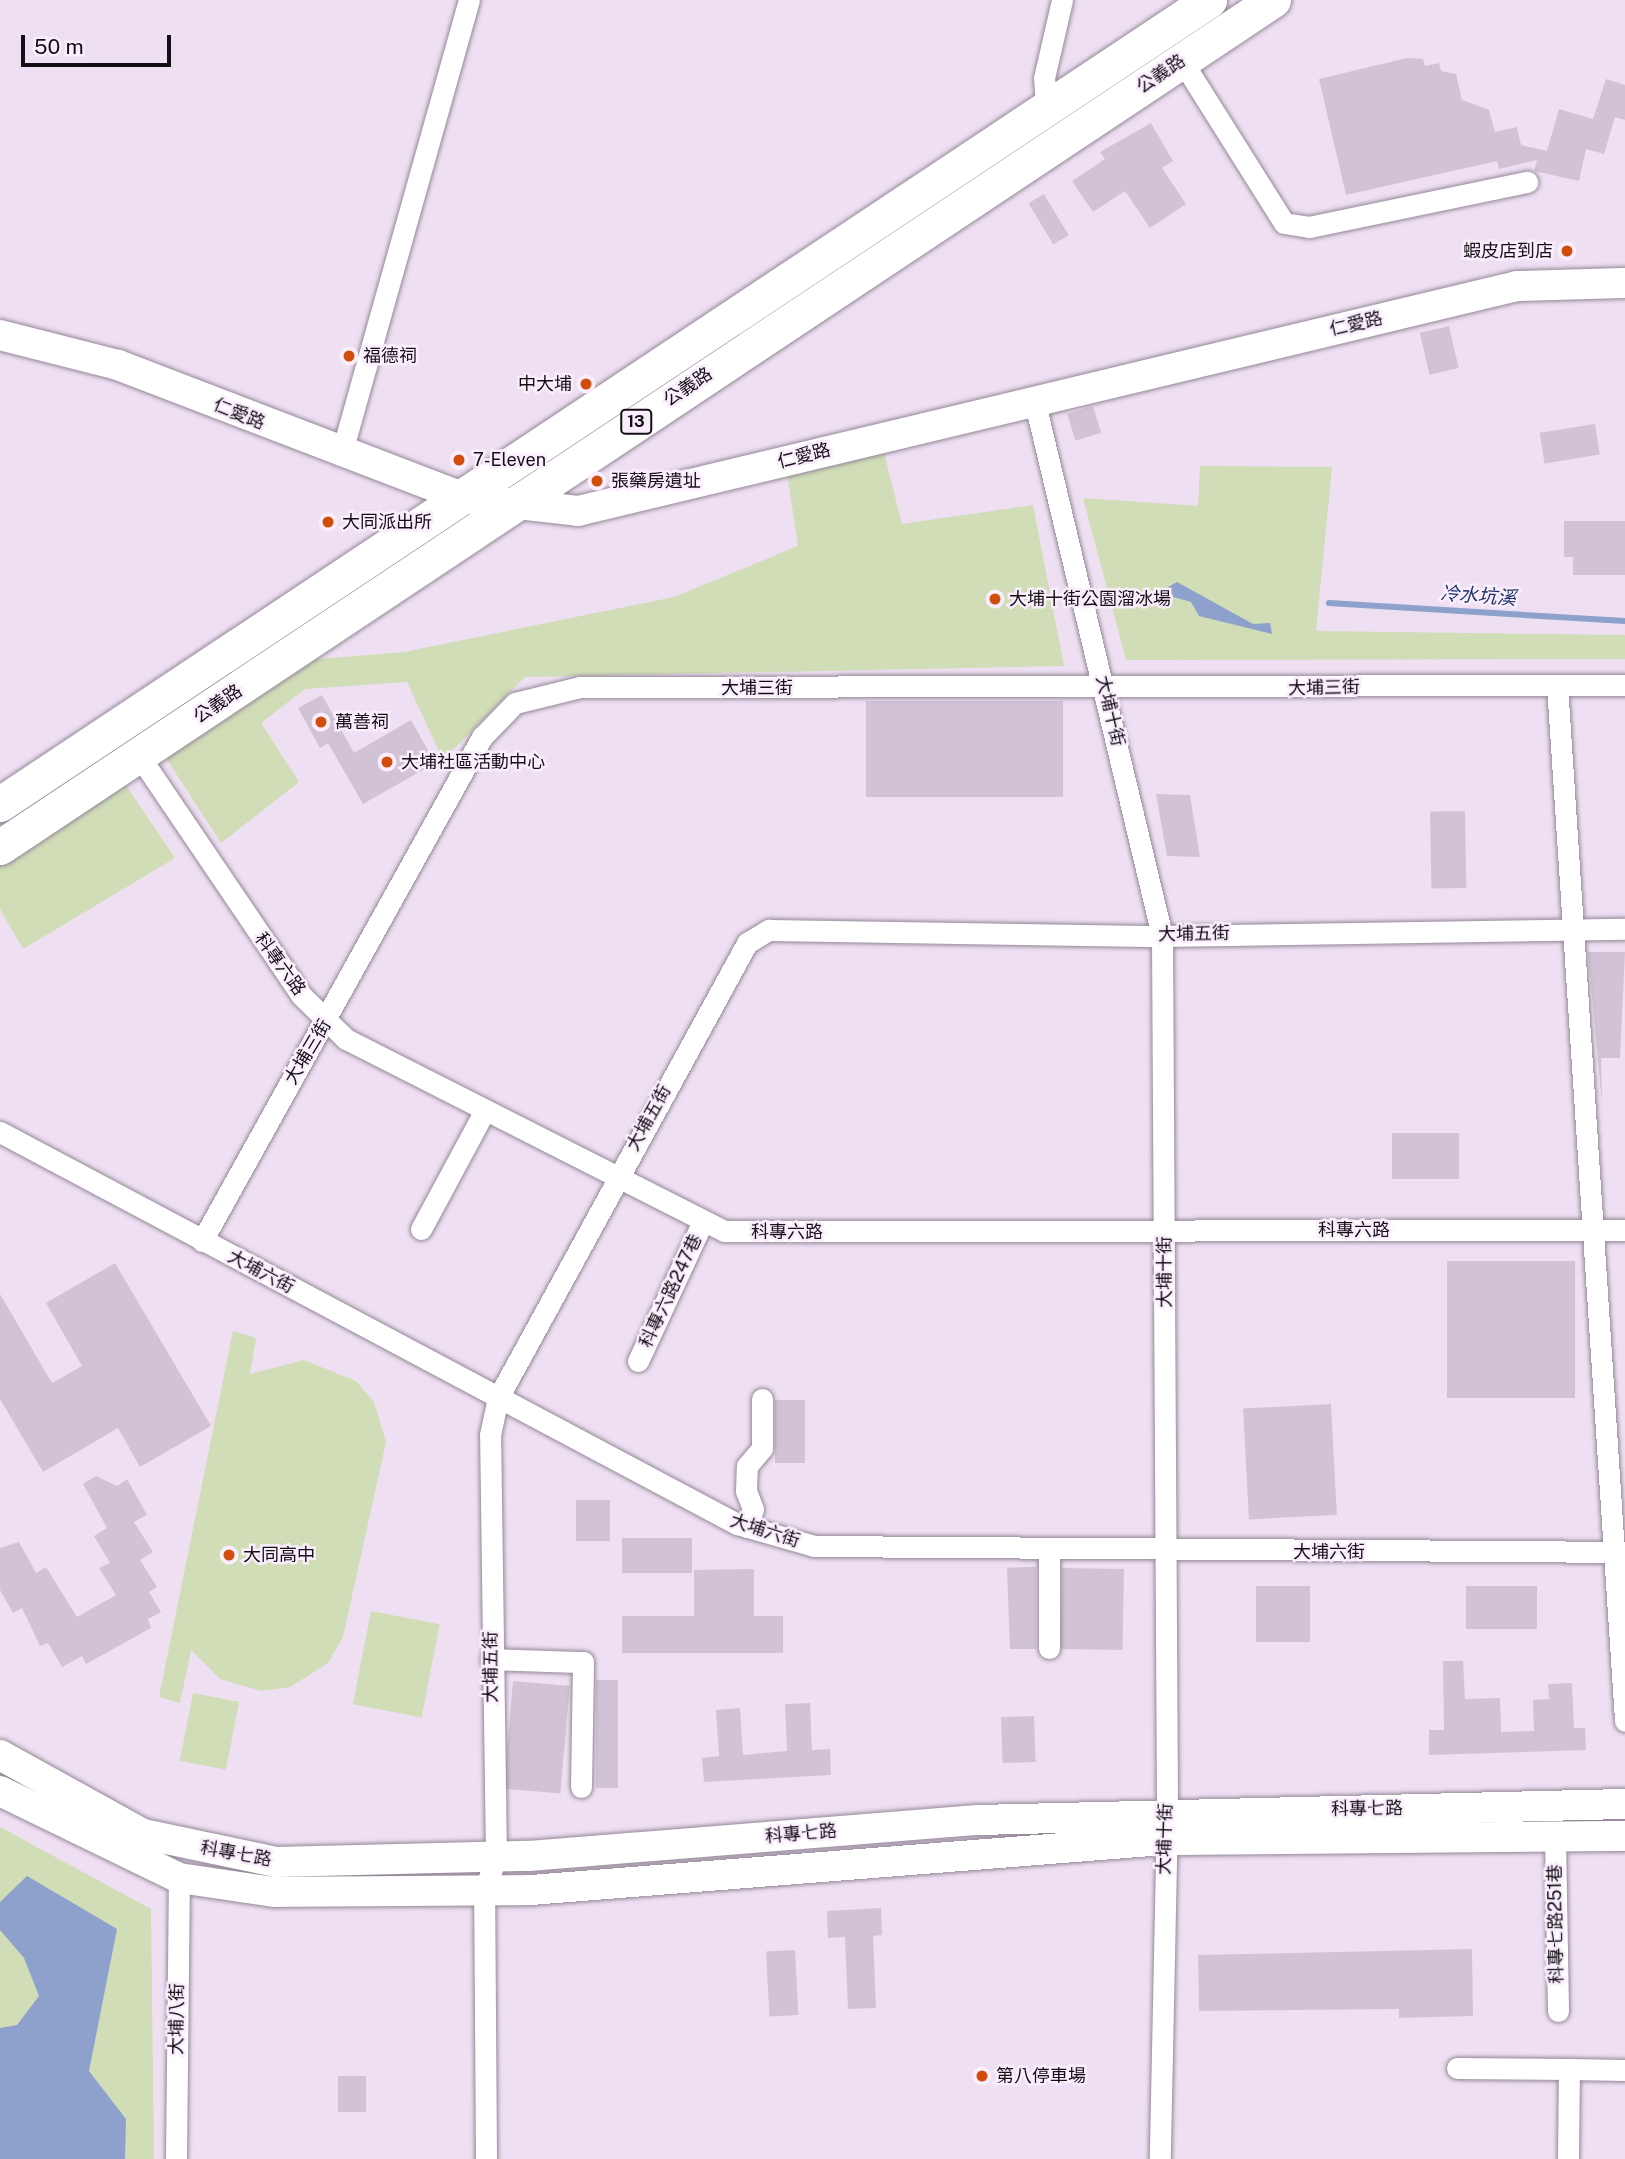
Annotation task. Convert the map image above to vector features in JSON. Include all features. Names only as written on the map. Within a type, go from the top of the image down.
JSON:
[{"type":"main road","name":"公義路","points":[[0,804],[464,498],[1046,105],[1209,0]]},
{"type":"main road","name":"公義路","points":[[0,847],[140,757],[509,506],[1273,0]]},
{"type":"street","points":[[341,455],[469,0]]},
{"type":"street","points":[[1046,105],[1044,78],[1062,0]]},
{"type":"street","points":[[1182,61],[1284,223],[1309,227],[1527,182]]},
{"type":"street","name":"仁愛路","points":[[0,335],[118,365],[341,455],[464,498],[509,506],[578,511],[1517,286],[1625,284]]},
{"type":"street","name":"大埔十街","points":[[1034,400],[1162,936],[1166,1826],[1160,2159]]},
{"type":"street","points":[[1557,685],[1569,929],[1589,1230],[1622,1552],[1625,1721]]},
{"type":"street","name":"大埔三街","points":[[202,1241],[328,1020],[482,737],[515,703],[580,687],[1105,690],[1625,685]]},
{"type":"street","name":"科專六路","points":[[140,757],[301,995],[346,1039],[724,1231],[1625,1230]]},
{"type":"street","name":"大埔五街","points":[[486,2159],[484,1892],[495,1858],[490,1435],[498,1398],[616,1177],[747,943],[769,930],[1162,936],[1625,929]]},
{"type":"street","points":[[421,1229],[485,1110]]},
{"type":"street","name":"大埔六街","points":[[0,1132],[498,1398],[747,1527],[814,1546],[1049,1552],[1622,1552]]},
{"type":"street","name":"科專六路247巷","points":[[638,1361],[703,1221]]},
{"type":"street","points":[[747,1527],[753,1509],[746,1490],[747,1466],[762,1448],[762,1399]]},
{"type":"street","points":[[1049,1552],[1049,1648]]},
{"type":"street","points":[[491,1659],[583,1662],[581,1787]]},
{"type":"street","name":"科專七路","points":[[0,1755],[143,1834],[276,1862],[495,1858],[978,1820],[1555,1837],[1625,1836]]},
{"type":"street","name":"科專七路","points":[[0,1791],[178,1878],[274,1892],[484,1892],[1166,1826],[1625,1804]]},
{"type":"street","name":"科專七路251巷","points":[[1555,1837],[1558,2011]]},
{"type":"street","name":"大埔八街","points":[[176,2159],[178,1878]]},
{"type":"street","points":[[1457,2068],[1625,2070]]},
{"type":"street","points":[[1567,2159],[1569,2069]]},
{"type":"green space","points":[[882,445],[902,524],[1033,505],[1064,666],[525,677],[443,760],[407,682],[305,689],[261,723],[299,782],[221,843],[164,755],[306,660],[404,652],[674,597],[798,546],[787,473]]},
{"type":"green space","points":[[1200,466],[1332,467],[1316,631],[1625,635],[1625,659],[1126,660],[1083,498],[1198,506]]},
{"type":"green space","points":[[125,784],[175,858],[23,949],[0,909],[0,860]]},
{"type":"green space","points":[[233,1331],[256,1338],[250,1374],[304,1360],[356,1381],[374,1402],[386,1442],[343,1637],[328,1663],[290,1687],[261,1691],[220,1679],[191,1650],[180,1703],[159,1697]]},
{"type":"green space","points":[[371,1611],[440,1624],[422,1718],[353,1704]]},
{"type":"green space","points":[[193,1693],[239,1702],[226,1770],[180,1761]]},
{"type":"green space","points":[[0,1827],[151,1909],[154,2159],[0,2159]]},
{"type":"water","points":[[1177,582],[1253,624],[1270,623],[1272,634],[1199,616],[1191,602],[1170,596],[1168,587]]},
{"type":"water","points":[[27,1876],[117,1929],[89,2071],[126,2119],[125,2159],[0,2159],[0,2028],[17,2025],[39,1996],[24,1958],[0,1930],[0,1902]]},
{"type":"building","points":[[1407,58],[1423,59],[1425,66],[1439,63],[1441,71],[1456,74],[1462,100],[1489,110],[1495,132],[1517,127],[1521,145],[1547,151],[1559,109],[1593,119],[1606,79],[1625,85],[1625,120],[1615,117],[1604,154],[1586,149],[1579,181],[1534,171],[1537,160],[1499,169],[1497,161],[1346,195],[1319,79]]},
{"type":"building","points":[[1151,123],[1173,161],[1162,168],[1186,204],[1150,228],[1125,191],[1093,212],[1072,181],[1105,159],[1100,152]]},
{"type":"building","points":[[1044,194],[1069,235],[1053,244],[1029,203]]},
{"type":"building","points":[[1449,326],[1459,368],[1429,375],[1420,333]]},
{"type":"building","points":[[1093,406],[1101,433],[1075,441],[1067,414]]},
{"type":"building","points":[[1595,424],[1600,455],[1545,463],[1540,433]]},
{"type":"building","points":[[1564,521],[1625,521],[1625,575],[1573,575],[1573,557],[1564,557]]},
{"type":"building","name":"大埔社區活動中心","points":[[322,695],[354,753],[411,720],[435,763],[363,804],[328,743],[320,748],[298,708]]},
{"type":"building","points":[[866,701],[1063,701],[1063,797],[866,797]]},
{"type":"building","points":[[1156,794],[1190,795],[1200,857],[1167,856]]},
{"type":"building","points":[[1465,811],[1466,888],[1431,889],[1430,812]]},
{"type":"building","points":[[1588,952],[1625,952],[1620,1058],[1601,1058],[1602,1104]]},
{"type":"building","points":[[1392,1133],[1459,1133],[1459,1179],[1392,1179]]},
{"type":"building","points":[[1447,1261],[1575,1261],[1575,1398],[1447,1398]]},
{"type":"building","points":[[115,1263],[211,1426],[140,1467],[118,1428],[43,1472],[0,1399],[0,1294],[52,1383],[82,1366],[46,1303]]},
{"type":"building","points":[[775,1400],[805,1400],[805,1463],[775,1463]]},
{"type":"building","points":[[1331,1404],[1337,1515],[1249,1519],[1243,1409]]},
{"type":"building","points":[[96,1476],[117,1486],[127,1479],[147,1515],[134,1522],[153,1552],[140,1560],[157,1587],[149,1592],[161,1612],[148,1619],[151,1628],[86,1664],[82,1656],[62,1667],[48,1643],[40,1646],[22,1608],[13,1613],[0,1590],[0,1548],[19,1542],[36,1573],[46,1567],[77,1617],[116,1595],[99,1568],[110,1563],[94,1536],[107,1528],[83,1484]]},
{"type":"building","points":[[576,1500],[610,1500],[610,1541],[576,1541]]},
{"type":"building","points":[[622,1538],[692,1538],[692,1573],[622,1573]]},
{"type":"building","points":[[1036,1567],[1036,1649],[1010,1649],[1007,1568]]},
{"type":"building","points":[[1062,1568],[1124,1569],[1123,1650],[1061,1649]]},
{"type":"building","points":[[754,1569],[754,1616],[783,1616],[783,1653],[622,1653],[622,1616],[694,1616],[694,1570]]},
{"type":"building","points":[[1256,1586],[1310,1586],[1310,1642],[1256,1642]]},
{"type":"building","points":[[1466,1586],[1537,1586],[1537,1629],[1466,1629]]},
{"type":"building","points":[[1443,1661],[1463,1661],[1465,1699],[1500,1698],[1501,1732],[1534,1731],[1533,1700],[1549,1699],[1548,1684],[1572,1683],[1574,1728],[1585,1728],[1586,1750],[1429,1755],[1429,1730],[1444,1730]]},
{"type":"building","points":[[596,1680],[618,1680],[618,1788],[596,1788]]},
{"type":"building","points":[[513,1681],[570,1686],[560,1794],[504,1789]]},
{"type":"building","points":[[810,1703],[812,1750],[830,1749],[831,1775],[704,1782],[702,1758],[719,1756],[716,1710],[740,1708],[743,1755],[787,1751],[785,1704]]},
{"type":"building","points":[[1034,1716],[1036,1762],[1003,1763],[1001,1717]]},
{"type":"building","points":[[881,1908],[882,1935],[873,1936],[876,2008],[848,2009],[845,1937],[828,1938],[827,1911]]},
{"type":"building","points":[[1472,1949],[1473,2016],[1399,2018],[1399,2009],[1199,2011],[1198,1955]]},
{"type":"building","points":[[795,1950],[798,2015],[769,2016],[766,1952]]},
{"type":"building","points":[[338,2076],[366,2076],[366,2112],[338,2112]]},
{"type":"waterway","name":"冷水坑溪","points":[[1329,603],[1625,621]]},
{"type":"place","name":"蝦皮店到店","points":[[1567,251]]},
{"type":"place","name":"福德祠","points":[[349,356]]},
{"type":"place","name":"中大埔","points":[[586,384]]},
{"type":"place","name":"7-Eleven","points":[[459,460]]},
{"type":"place","name":"張藥房遺址","points":[[597,481]]},
{"type":"place","name":"大同派出所","points":[[328,522]]},
{"type":"place","name":"大埔十街公園溜冰場","points":[[995,599]]},
{"type":"place","name":"萬善祠","points":[[321,722]]},
{"type":"place","name":"大埔社區活動中心","points":[[387,762]]},
{"type":"place","name":"大同高中","points":[[229,1555]]},
{"type":"place","name":"第八停車場","points":[[982,2076]]}]
